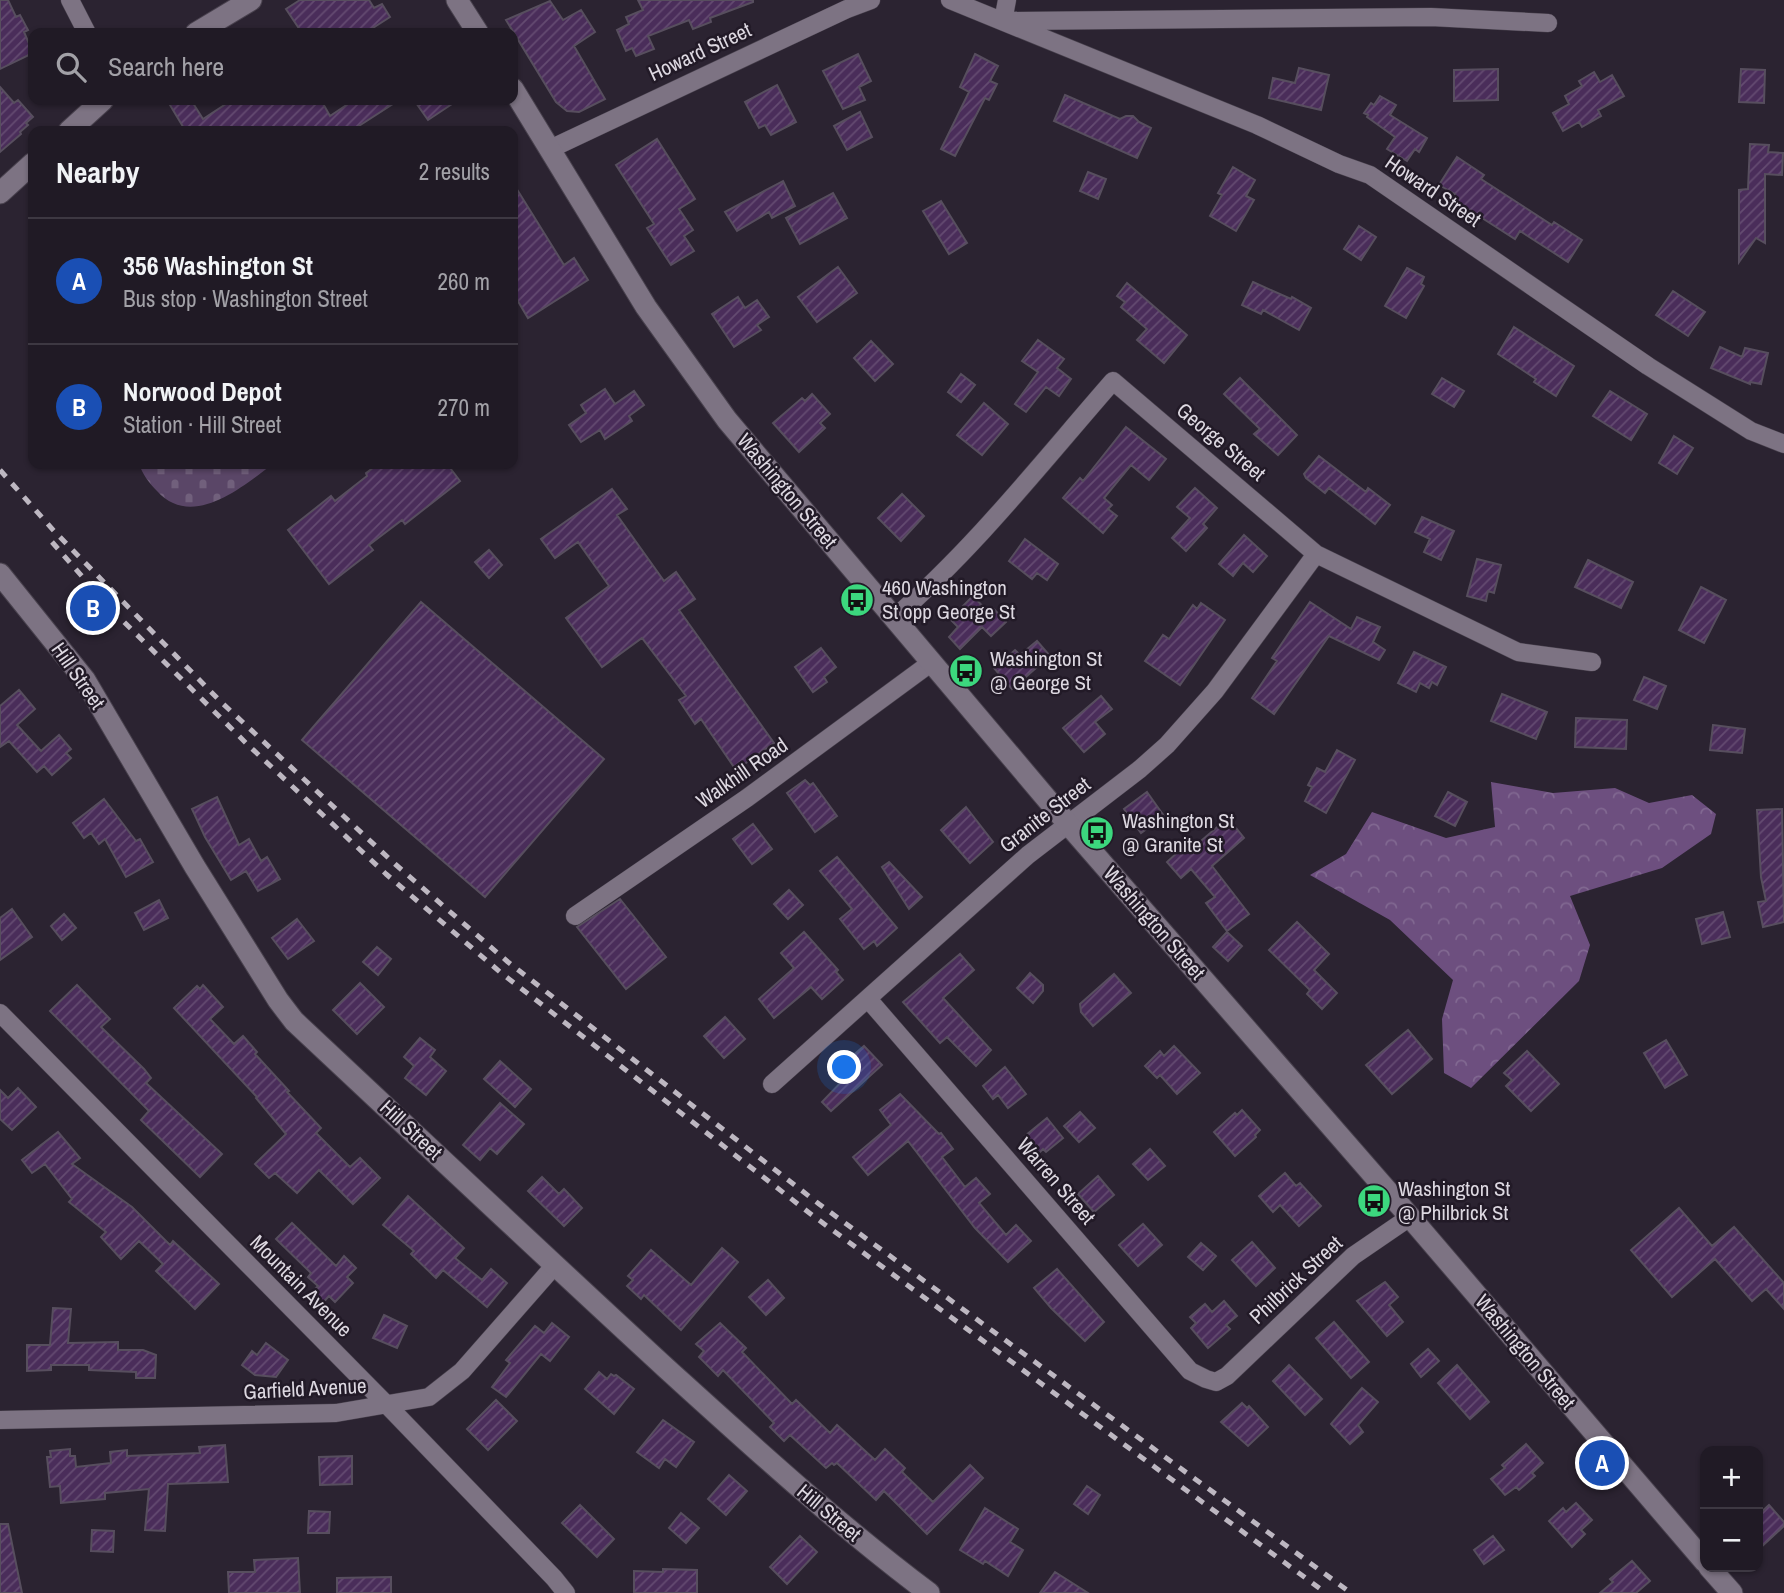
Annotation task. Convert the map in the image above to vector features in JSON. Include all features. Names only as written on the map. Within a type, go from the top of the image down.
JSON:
[{"type":"main road","points":[[204,28],[251,0]]},
{"type":"main road","points":[[457,0],[475,28]]},
{"type":"main road","name":"Washington Street","points":[[518,97],[623,271],[697,381],[727,420],[1068,824],[1700,1556]]},
{"type":"main road","points":[[74,126],[98,105]]},
{"type":"main road","points":[[0,193],[28,168]]},
{"type":"main road","name":"Hill Street","points":[[0,575],[85,680],[195,867],[278,1000],[295,1021],[555,1265],[789,1479],[929,1593]]},
{"type":"main road","points":[[1713,1572],[1732,1593]]},
{"type":"street","points":[[69,0],[84,28]]},
{"type":"street","name":"Howard Street","points":[[550,149],[871,0]]},
{"type":"street","name":"Howard Street","points":[[950,0],[1257,125],[1339,164],[1370,175],[1648,366],[1751,432],[1784,444]]},
{"type":"street","points":[[1007,0],[1003,21],[1431,17],[1548,23]]},
{"type":"street","name":"George Street","points":[[894,618],[923,593],[986,526],[1113,381],[1316,554],[1518,652],[1592,662]]},
{"type":"street","name":"Granite Street","points":[[772,1084],[1028,855],[1140,769],[1190,721],[1216,691],[1316,554]]},
{"type":"street","name":"Walkhill Road","points":[[575,916],[737,805],[932,662]]},
{"type":"street","name":"Warren Street","points":[[868,999],[1190,1371],[1216,1382]]},
{"type":"street","name":"Mountain Avenue","points":[[0,1013],[388,1406],[566,1593]]},
{"type":"street","name":"Philbrick Street","points":[[1216,1382],[1227,1376],[1353,1256],[1410,1217]]},
{"type":"street","name":"Garfield Avenue","points":[[0,1420],[336,1413],[429,1397],[462,1371],[555,1265]]},
{"type":"green space","points":[[141,469],[266,469],[232,493],[201,506],[171,502],[157,491]]},
{"type":"green space","points":[[1491,782],[1553,793],[1615,788],[1649,803],[1692,795],[1716,814],[1711,834],[1662,868],[1570,896],[1590,945],[1579,981],[1471,1088],[1444,1073],[1442,1019],[1453,980],[1390,920],[1310,875],[1346,854],[1372,812],[1446,838],[1495,827]]},
{"type":"building","points":[[0,0],[8,0],[16,17],[20,15],[28,30],[24,32],[28,41],[28,55],[0,69]]},
{"type":"building","points":[[300,0],[369,0],[374,8],[382,4],[390,17],[373,28],[299,28],[286,9]]},
{"type":"building","points":[[638,0],[753,2],[710,18],[711,22],[693,29],[689,20],[648,36],[654,49],[636,56],[632,48],[626,51],[617,30],[629,24],[626,17],[643,10]]},
{"type":"building","points":[[550,1],[563,20],[581,10],[595,32],[574,46],[605,99],[579,112],[567,111],[556,102],[518,40],[518,28],[511,28],[506,20]]},
{"type":"building","points":[[858,54],[871,81],[859,87],[865,100],[843,109],[823,71]]},
{"type":"building","points":[[975,54],[998,66],[990,81],[997,84],[989,100],[985,98],[955,156],[941,149],[969,92],[960,87]]},
{"type":"building","points":[[1299,68],[1329,75],[1321,110],[1269,98],[1273,78],[1295,83]]},
{"type":"building","points":[[1498,69],[1498,100],[1454,101],[1454,70]]},
{"type":"building","points":[[1741,69],[1765,70],[1764,103],[1739,102]]},
{"type":"building","points":[[1594,72],[1600,82],[1612,75],[1624,96],[1598,110],[1601,116],[1582,127],[1579,122],[1563,131],[1553,113],[1569,104],[1565,96],[1582,86],[1579,81]]},
{"type":"building","points":[[777,85],[796,122],[771,135],[765,125],[759,128],[745,102]]},
{"type":"building","points":[[0,87],[14,103],[18,100],[33,117],[26,123],[28,125],[21,134],[0,152]]},
{"type":"building","points":[[1065,95],[1120,119],[1133,116],[1151,128],[1137,158],[1054,121]]},
{"type":"building","points":[[1380,96],[1396,105],[1390,115],[1427,138],[1419,152],[1415,149],[1407,161],[1387,149],[1395,137],[1364,113]]},
{"type":"building","points":[[170,105],[194,105],[203,119],[224,105],[324,105],[330,116],[346,105],[391,105],[359,126],[183,126]]},
{"type":"building","points":[[418,105],[450,105],[428,120]]},
{"type":"building","points":[[860,112],[872,137],[847,150],[834,126]]},
{"type":"building","points":[[657,139],[695,199],[679,209],[693,230],[684,236],[694,251],[671,265],[647,228],[654,224],[616,165]]},
{"type":"building","points":[[1750,144],[1769,145],[1768,152],[1783,153],[1782,175],[1765,174],[1765,243],[1756,238],[1739,262],[1739,190],[1748,189]]},
{"type":"building","points":[[1457,157],[1484,175],[1481,179],[1552,225],[1554,222],[1582,240],[1568,262],[1520,231],[1515,239],[1468,209],[1466,212],[1450,202],[1455,194],[1439,185]]},
{"type":"building","points":[[1233,167],[1255,180],[1246,196],[1254,200],[1236,231],[1210,216],[1222,195],[1218,193]]},
{"type":"building","points":[[1088,172],[1106,179],[1098,199],[1080,191]]},
{"type":"building","points":[[783,181],[795,206],[772,218],[769,212],[737,231],[725,212]]},
{"type":"building","points":[[518,191],[564,265],[574,258],[588,280],[528,318],[518,301]]},
{"type":"building","points":[[833,193],[847,218],[800,244],[786,218]]},
{"type":"building","points":[[941,201],[967,243],[949,254],[923,211]]},
{"type":"building","points":[[1359,226],[1376,237],[1361,260],[1344,249]]},
{"type":"building","points":[[838,267],[857,293],[817,322],[798,297]]},
{"type":"building","points":[[1407,268],[1424,277],[1421,284],[1424,286],[1406,318],[1385,306]]},
{"type":"building","points":[[1253,282],[1291,299],[1292,297],[1311,308],[1299,330],[1263,310],[1261,314],[1242,305]]},
{"type":"building","points":[[1127,283],[1187,335],[1164,363],[1137,340],[1147,329],[1121,307],[1125,302],[1117,296]]},
{"type":"building","points":[[1673,291],[1705,312],[1688,336],[1656,315]]},
{"type":"building","points":[[738,297],[745,308],[757,300],[769,317],[757,325],[761,330],[734,347],[712,314]]},
{"type":"building","points":[[1514,327],[1574,366],[1556,396],[1498,354]]},
{"type":"building","points":[[1038,340],[1064,359],[1057,368],[1071,379],[1059,396],[1046,387],[1026,412],[1015,404],[1038,372],[1022,361]]},
{"type":"building","points":[[871,341],[893,364],[875,381],[854,358]]},
{"type":"building","points":[[1720,347],[1742,357],[1745,348],[1768,353],[1761,384],[1750,384],[1711,368]]},
{"type":"building","points":[[961,374],[975,385],[961,402],[948,392]]},
{"type":"building","points":[[1240,378],[1297,435],[1278,455],[1254,434],[1260,429],[1224,394]]},
{"type":"building","points":[[1442,378],[1464,391],[1454,407],[1432,394]]},
{"type":"building","points":[[605,389],[615,404],[634,391],[644,405],[629,416],[632,421],[605,439],[600,430],[581,442],[569,425],[586,413],[581,405]]},
{"type":"building","points":[[1610,391],[1647,414],[1631,440],[1593,416]]},
{"type":"building","points":[[812,394],[830,414],[820,423],[825,428],[799,452],[773,423],[802,398],[805,401]]},
{"type":"building","points":[[984,403],[1008,424],[982,455],[957,435]]},
{"type":"building","points":[[1126,427],[1166,459],[1149,480],[1131,465],[1104,498],[1112,505],[1108,509],[1117,516],[1103,533],[1063,498],[1080,478],[1083,481]]},
{"type":"building","points":[[1674,436],[1693,448],[1677,474],[1659,463]]},
{"type":"building","points":[[1319,456],[1366,492],[1368,488],[1390,505],[1375,524],[1329,488],[1325,493],[1306,478],[1304,474]]},
{"type":"building","points":[[371,469],[451,469],[460,481],[405,524],[402,520],[369,545],[373,550],[329,584],[288,530],[331,496],[335,501],[367,476],[366,473]]},
{"type":"building","points":[[1195,488],[1217,508],[1203,524],[1207,528],[1186,551],[1172,538],[1190,518],[1177,507]]},
{"type":"building","points":[[612,489],[627,509],[617,515],[664,581],[676,572],[695,599],[679,610],[774,743],[736,770],[701,719],[695,724],[679,700],[686,696],[642,638],[602,667],[566,618],[609,586],[578,542],[555,558],[541,539]]},
{"type":"building","points":[[902,494],[924,516],[901,541],[878,518]]},
{"type":"building","points":[[1422,517],[1454,531],[1441,560],[1424,552],[1430,539],[1415,532]]},
{"type":"building","points":[[1244,535],[1267,556],[1253,572],[1243,563],[1233,576],[1219,564]]},
{"type":"building","points":[[1025,539],[1058,564],[1047,580],[1037,573],[1032,579],[1009,561]]},
{"type":"building","points":[[489,550],[502,565],[489,578],[475,562]]},
{"type":"building","points":[[1477,559],[1501,565],[1494,593],[1488,591],[1486,601],[1467,596]]},
{"type":"building","points":[[1588,560],[1633,582],[1621,608],[1575,587]]},
{"type":"building","points":[[1701,587],[1726,600],[1704,643],[1679,630]]},
{"type":"building","points":[[973,596],[988,612],[993,608],[1006,622],[991,636],[982,627],[960,649],[949,637],[958,627],[950,619]]},
{"type":"building","points":[[421,602],[604,759],[485,897],[302,740]]},
{"type":"building","points":[[1310,602],[1351,629],[1357,617],[1380,627],[1373,642],[1385,650],[1379,660],[1329,636],[1274,714],[1252,698],[1277,661],[1272,658]]},
{"type":"building","points":[[1201,603],[1225,620],[1180,685],[1145,661],[1163,635],[1169,639],[1193,605],[1197,609]]},
{"type":"building","points":[[1037,641],[1050,656],[1012,689],[994,668],[1015,650],[1020,655]]},
{"type":"building","points":[[821,648],[836,667],[824,677],[827,682],[813,692],[795,667]]},
{"type":"building","points":[[1414,652],[1446,667],[1437,685],[1432,682],[1429,688],[1420,683],[1416,692],[1398,683]]},
{"type":"building","points":[[1644,677],[1666,686],[1657,709],[1634,700]]},
{"type":"building","points":[[19,690],[35,709],[17,725],[41,751],[59,735],[71,749],[66,753],[71,758],[52,775],[44,766],[37,772],[9,741],[0,747],[0,706]]},
{"type":"building","points":[[1502,694],[1547,712],[1536,739],[1491,721]]},
{"type":"building","points":[[1101,696],[1112,709],[1095,722],[1105,734],[1084,752],[1063,728]]},
{"type":"building","points":[[1576,718],[1627,720],[1626,749],[1575,747]]},
{"type":"building","points":[[1713,725],[1745,729],[1742,753],[1710,750]]},
{"type":"building","points":[[1337,750],[1355,760],[1326,813],[1305,801],[1312,787],[1308,785],[1317,768],[1325,772]]},
{"type":"building","points":[[805,780],[810,785],[813,783],[837,816],[815,832],[787,793]]},
{"type":"building","points":[[1147,792],[1164,816],[1141,833],[1124,809]]},
{"type":"building","points":[[1448,792],[1467,802],[1455,826],[1435,816]]},
{"type":"building","points":[[217,797],[239,845],[249,839],[261,861],[267,857],[280,879],[258,891],[246,871],[231,880],[192,809]]},
{"type":"building","points":[[104,799],[136,841],[140,839],[153,862],[126,877],[105,839],[99,844],[91,833],[84,838],[73,823]]},
{"type":"building","points":[[966,807],[993,842],[970,863],[941,830]]},
{"type":"building","points":[[1782,809],[1784,922],[1763,927],[1758,902],[1766,901],[1761,877],[1757,810]]},
{"type":"building","points":[[1228,818],[1244,838],[1212,866],[1249,914],[1227,931],[1206,903],[1215,897],[1191,869],[1181,878],[1167,862],[1190,841],[1195,846]]},
{"type":"building","points":[[753,824],[772,849],[752,864],[733,839]]},
{"type":"building","points":[[837,857],[897,928],[877,946],[874,941],[864,949],[840,919],[852,909],[820,871]]},
{"type":"building","points":[[889,862],[922,897],[909,909],[882,867]]},
{"type":"building","points":[[789,890],[803,905],[788,919],[774,904]]},
{"type":"building","points":[[620,899],[666,957],[626,989],[577,927]]},
{"type":"building","points":[[159,900],[168,918],[144,930],[135,913]]},
{"type":"building","points":[[12,909],[32,937],[0,960],[0,918]]},
{"type":"building","points":[[1723,912],[1730,937],[1702,944],[1696,919]]},
{"type":"building","points":[[64,914],[76,928],[62,940],[51,926]]},
{"type":"building","points":[[297,919],[314,941],[288,959],[272,938]]},
{"type":"building","points":[[1297,922],[1329,954],[1314,970],[1337,993],[1322,1009],[1307,994],[1310,990],[1269,950]]},
{"type":"building","points":[[804,932],[838,970],[836,972],[843,980],[822,999],[811,987],[774,1018],[759,999],[794,968],[781,953]]},
{"type":"building","points":[[1227,932],[1242,946],[1228,961],[1213,947]]},
{"type":"building","points":[[377,947],[391,959],[378,975],[363,962]]},
{"type":"building","points":[[960,954],[974,970],[943,998],[991,1050],[976,1066],[947,1037],[940,1043],[903,1002]]},
{"type":"building","points":[[1030,973],[1043,985],[1043,991],[1033,1003],[1017,988]]},
{"type":"building","points":[[1114,974],[1131,993],[1093,1026],[1081,1012],[1080,1004]]},
{"type":"building","points":[[360,983],[384,1007],[357,1034],[333,1010]]},
{"type":"building","points":[[77,985],[110,1019],[101,1027],[144,1069],[151,1078],[146,1083],[222,1154],[200,1177],[141,1120],[149,1111],[50,1011]]},
{"type":"building","points":[[203,985],[223,1007],[210,1019],[234,1044],[243,1036],[257,1052],[255,1054],[289,1091],[287,1092],[321,1128],[316,1133],[350,1167],[360,1158],[380,1178],[353,1204],[319,1170],[297,1193],[275,1173],[269,1178],[255,1164],[286,1134],[257,1097],[174,1008],[197,986],[200,989]]},
{"type":"building","points":[[725,1017],[745,1039],[724,1058],[704,1036]]},
{"type":"building","points":[[1408,1030],[1432,1059],[1392,1094],[1366,1065]]},
{"type":"building","points":[[420,1038],[435,1050],[430,1057],[446,1071],[426,1095],[405,1078],[414,1066],[404,1057]]},
{"type":"building","points":[[1666,1040],[1687,1075],[1665,1088],[1644,1053]]},
{"type":"building","points":[[864,1046],[882,1065],[831,1111],[822,1102],[848,1075],[841,1066]]},
{"type":"building","points":[[1174,1046],[1200,1073],[1177,1094],[1160,1075],[1157,1078],[1145,1066],[1160,1051],[1164,1056]]},
{"type":"building","points":[[1527,1051],[1559,1084],[1531,1111],[1506,1086],[1512,1080],[1504,1073]]},
{"type":"building","points":[[500,1061],[531,1089],[515,1107],[484,1079]]},
{"type":"building","points":[[1005,1067],[1026,1094],[1008,1108],[998,1095],[993,1099],[983,1086]]},
{"type":"building","points":[[18,1088],[36,1107],[12,1130],[0,1119],[0,1090],[8,1098]]},
{"type":"building","points":[[900,1094],[939,1134],[941,1133],[953,1149],[942,1157],[965,1187],[976,1178],[990,1194],[979,1203],[1006,1235],[1016,1225],[1031,1241],[1008,1262],[975,1228],[908,1141],[868,1175],[853,1157],[891,1125],[880,1110]]},
{"type":"building","points":[[500,1103],[524,1124],[497,1154],[490,1148],[480,1160],[463,1145]]},
{"type":"building","points":[[1242,1110],[1260,1130],[1235,1156],[1214,1132]]},
{"type":"building","points":[[1080,1112],[1095,1128],[1079,1142],[1064,1126]]},
{"type":"building","points":[[1047,1118],[1063,1138],[1046,1152],[1043,1149],[1039,1153],[1025,1136]]},
{"type":"building","points":[[58,1132],[80,1158],[72,1164],[132,1207],[170,1245],[173,1241],[219,1284],[195,1309],[156,1271],[163,1264],[139,1241],[121,1259],[101,1237],[106,1232],[69,1202],[72,1199],[45,1164],[32,1173],[22,1160]]},
{"type":"building","points":[[1150,1149],[1165,1166],[1148,1180],[1133,1164]]},
{"type":"building","points":[[1285,1173],[1296,1186],[1300,1183],[1321,1206],[1299,1226],[1280,1205],[1273,1212],[1259,1196]]},
{"type":"building","points":[[1098,1176],[1114,1195],[1094,1212],[1078,1194]]},
{"type":"building","points":[[542,1177],[559,1194],[564,1189],[582,1208],[564,1226],[528,1191]]},
{"type":"building","points":[[408,1196],[464,1248],[455,1258],[482,1280],[491,1269],[507,1283],[487,1307],[443,1270],[436,1278],[411,1254],[414,1251],[383,1225]]},
{"type":"building","points":[[1679,1208],[1712,1246],[1734,1227],[1784,1283],[1784,1309],[1766,1289],[1752,1301],[1715,1259],[1672,1297],[1631,1250]]},
{"type":"building","points":[[292,1223],[336,1266],[344,1256],[356,1268],[347,1277],[353,1283],[335,1302],[329,1296],[320,1306],[309,1295],[318,1286],[308,1277],[311,1273],[276,1239]]},
{"type":"building","points":[[1143,1224],[1162,1245],[1138,1266],[1119,1245]]},
{"type":"building","points":[[1252,1242],[1275,1268],[1256,1286],[1232,1260]]},
{"type":"building","points":[[1201,1243],[1216,1256],[1203,1270],[1188,1257]]},
{"type":"building","points":[[722,1248],[738,1262],[681,1330],[644,1295],[641,1299],[627,1286],[633,1280],[628,1276],[651,1250],[691,1285]]},
{"type":"building","points":[[1057,1269],[1104,1322],[1085,1341],[1034,1288]]},
{"type":"building","points":[[768,1280],[784,1298],[766,1315],[749,1297]]},
{"type":"building","points":[[1385,1282],[1398,1297],[1389,1305],[1403,1322],[1387,1336],[1357,1301]]},
{"type":"building","points":[[1224,1301],[1237,1316],[1226,1325],[1230,1329],[1208,1348],[1191,1328],[1196,1323],[1190,1317],[1205,1304],[1212,1312]]},
{"type":"building","points":[[53,1308],[71,1309],[68,1343],[118,1342],[118,1350],[143,1350],[156,1355],[155,1378],[136,1378],[136,1372],[89,1370],[89,1365],[51,1365],[51,1370],[27,1371],[27,1345],[50,1345]]},
{"type":"building","points":[[384,1315],[407,1326],[397,1348],[373,1338]]},
{"type":"building","points":[[1334,1322],[1369,1362],[1351,1378],[1316,1338]]},
{"type":"building","points":[[552,1323],[569,1337],[550,1361],[541,1354],[506,1397],[492,1387],[510,1363],[506,1360],[535,1326],[544,1333]]},
{"type":"building","points":[[720,1323],[746,1348],[742,1352],[792,1404],[796,1400],[830,1433],[837,1425],[875,1460],[885,1449],[905,1468],[902,1472],[933,1502],[970,1465],[983,1478],[927,1534],[884,1491],[876,1500],[837,1463],[826,1468],[790,1435],[784,1441],[770,1427],[774,1423],[723,1370],[718,1376],[699,1357],[704,1351],[696,1344]]},
{"type":"building","points":[[266,1343],[288,1360],[276,1377],[255,1375],[242,1365],[252,1351],[257,1355]]},
{"type":"building","points":[[1428,1349],[1439,1361],[1421,1377],[1411,1364]]},
{"type":"building","points":[[1289,1365],[1322,1399],[1305,1415],[1273,1381]]},
{"type":"building","points":[[1457,1365],[1489,1402],[1470,1419],[1438,1383]]},
{"type":"building","points":[[599,1372],[607,1379],[611,1374],[616,1375],[634,1389],[614,1414],[585,1389]]},
{"type":"building","points":[[1362,1388],[1378,1402],[1358,1425],[1363,1432],[1350,1444],[1331,1424]]},
{"type":"building","points":[[496,1400],[517,1421],[488,1450],[467,1429]]},
{"type":"building","points":[[1242,1403],[1247,1408],[1249,1406],[1268,1427],[1248,1446],[1221,1422]]},
{"type":"building","points":[[663,1420],[694,1442],[676,1467],[665,1459],[659,1468],[637,1452]]},
{"type":"building","points":[[1526,1444],[1543,1463],[1532,1473],[1535,1476],[1519,1490],[1516,1487],[1505,1495],[1491,1479],[1505,1468],[1502,1465]]},
{"type":"building","points":[[225,1445],[228,1482],[168,1484],[165,1531],[145,1530],[149,1489],[105,1493],[105,1499],[61,1503],[60,1486],[50,1487],[47,1457],[51,1457],[50,1451],[70,1449],[70,1456],[75,1456],[76,1467],[111,1463],[110,1452],[127,1450],[127,1456],[200,1453],[199,1447]]},
{"type":"building","points":[[352,1456],[352,1484],[320,1485],[319,1457]]},
{"type":"building","points":[[729,1475],[747,1491],[726,1515],[708,1499]]},
{"type":"building","points":[[1087,1486],[1100,1495],[1088,1514],[1074,1504]]},
{"type":"building","points":[[1576,1503],[1592,1520],[1581,1530],[1585,1534],[1572,1547],[1549,1521],[1563,1508],[1566,1512]]},
{"type":"building","points":[[580,1505],[614,1539],[597,1557],[562,1523]]},
{"type":"building","points":[[1769,1505],[1784,1522],[1784,1526],[1763,1545],[1763,1510]]},
{"type":"building","points":[[985,1508],[1018,1529],[1010,1542],[1023,1550],[1008,1576],[985,1561],[983,1564],[960,1550]]},
{"type":"building","points":[[309,1511],[330,1512],[329,1533],[308,1533]]},
{"type":"building","points":[[681,1513],[699,1528],[686,1543],[669,1528]]},
{"type":"building","points":[[0,1524],[8,1524],[22,1593],[0,1593]]},
{"type":"building","points":[[92,1530],[114,1531],[113,1552],[91,1551]]},
{"type":"building","points":[[800,1536],[817,1552],[787,1584],[770,1567]]},
{"type":"building","points":[[1493,1536],[1504,1550],[1484,1564],[1474,1550]]},
{"type":"building","points":[[298,1558],[300,1593],[229,1593],[228,1572],[255,1572],[254,1560]]},
{"type":"building","points":[[1632,1561],[1650,1581],[1636,1593],[1600,1593],[1613,1582],[1610,1579]]},
{"type":"building","points":[[663,1569],[697,1570],[697,1593],[634,1593],[634,1571],[663,1572]]},
{"type":"building","points":[[1055,1572],[1088,1593],[1040,1593]]},
{"type":"building","points":[[391,1577],[391,1593],[337,1593],[337,1578]]},
{"type":"railway","points":[[0,470],[54,531],[220,701],[395,864],[508,962],[819,1204],[1351,1593]]},
{"type":"railway","points":[[52,542],[109,607],[247,744],[386,874],[500,972],[812,1215],[1326,1593]]},
{"type":"place","name":"460 Washington St opp George St","points":[[857,600]]},
{"type":"place","name":"Norwood Depot","points":[[93,608]]},
{"type":"place","name":"Washington St @ George St","points":[[966,671]]},
{"type":"place","name":"Washington St @ Granite St","points":[[1097,833]]},
{"type":"place","name":"Washington St @ Philbrick St","points":[[1374,1201]]},
{"type":"place","name":"356 Washington St","points":[[1602,1463]]}]
